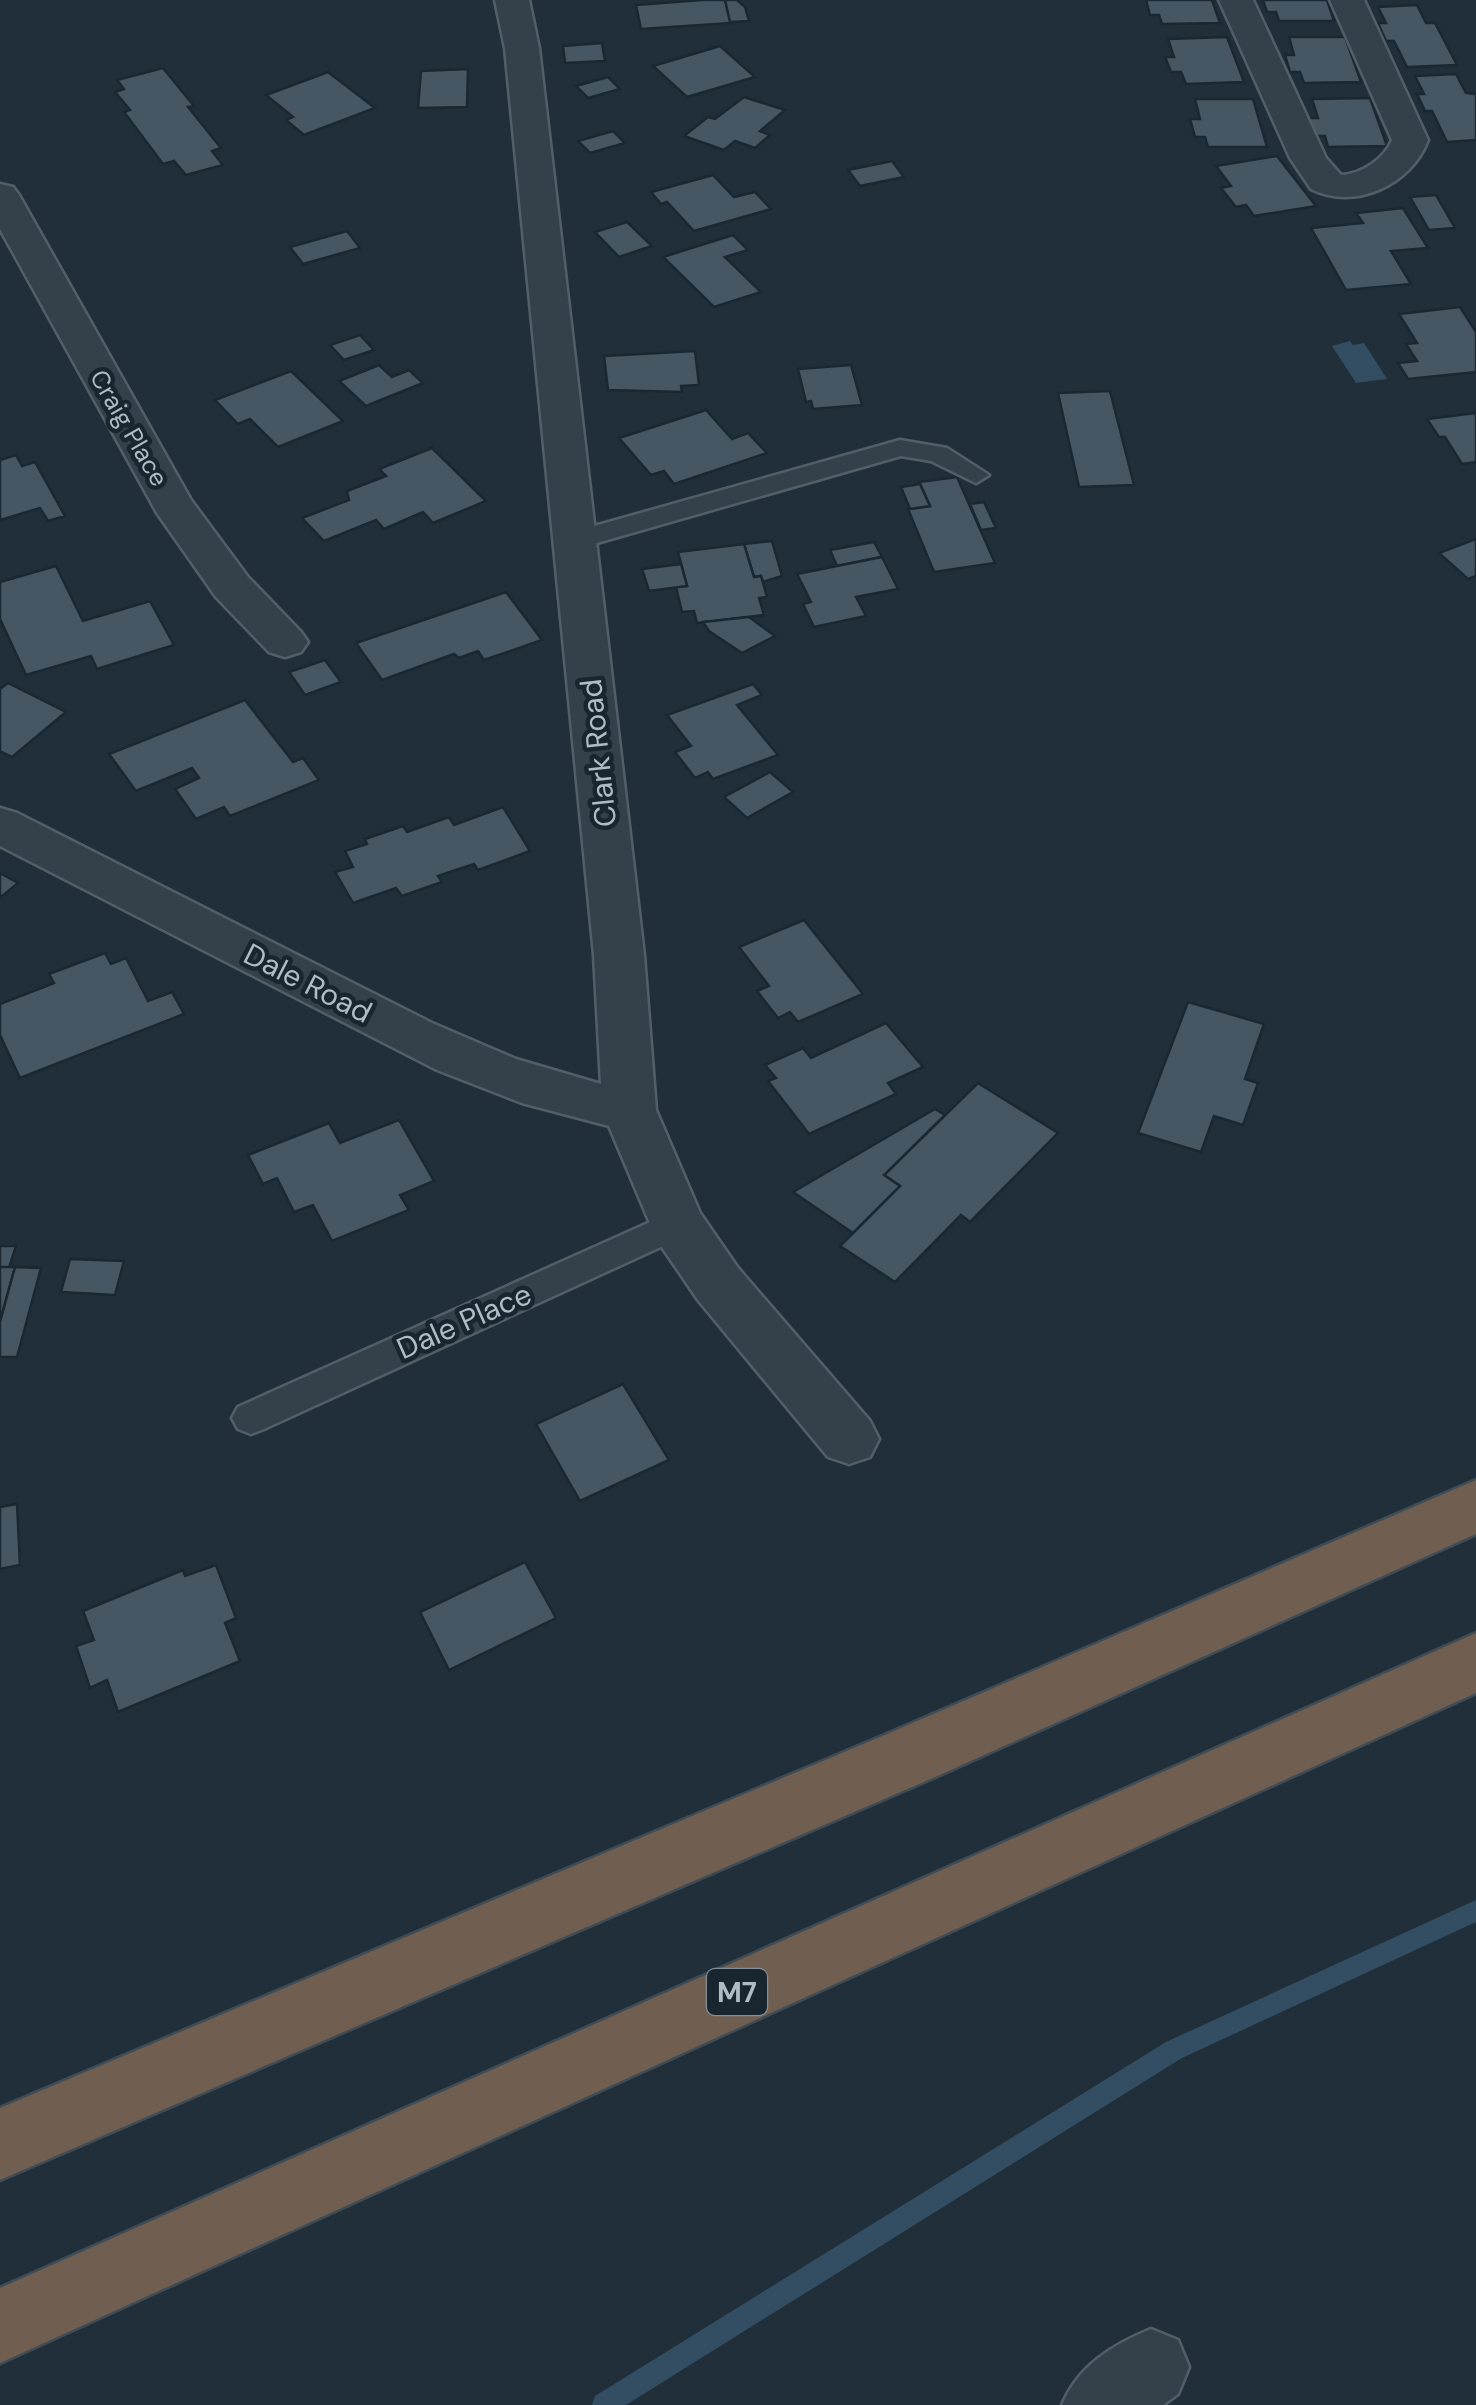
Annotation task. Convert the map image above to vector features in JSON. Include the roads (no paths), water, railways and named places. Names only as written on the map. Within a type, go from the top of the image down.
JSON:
[{"type":"highway","points":[[0,2144],[910,1756],[1476,1506]]},
{"type":"highway","name":"M7","points":[[0,2326],[1476,1662]]},
{"type":"street","name":"Clark Road","points":[[512,0],[522,48],[576,540],[619,954],[629,1110],[677,1224],[718,1284],[849,1439]]},
{"type":"street","points":[[1236,0],[1308,158],[1324,180],[1344,186],[1380,174],[1400,162],[1410,140],[1347,0]]},
{"type":"street","name":"Craig Place","points":[[0,195],[172,504],[232,587],[286,642]]},
{"type":"street","name":"Dale Road","points":[[0,825],[362,1011],[455,1054],[532,1088],[580,1102],[629,1110]]},
{"type":"lane","points":[[576,540],[900,448],[938,454],[976,475]]},
{"type":"lane","name":"Dale Place","points":[[251,1418],[677,1224]]},
{"type":"water","points":[[1350,341],[1353,345],[1364,343],[1387,379],[1356,383],[1332,346]]},
{"type":"waterway","points":[[604,2405],[1174,2050],[1476,1911]]}]
